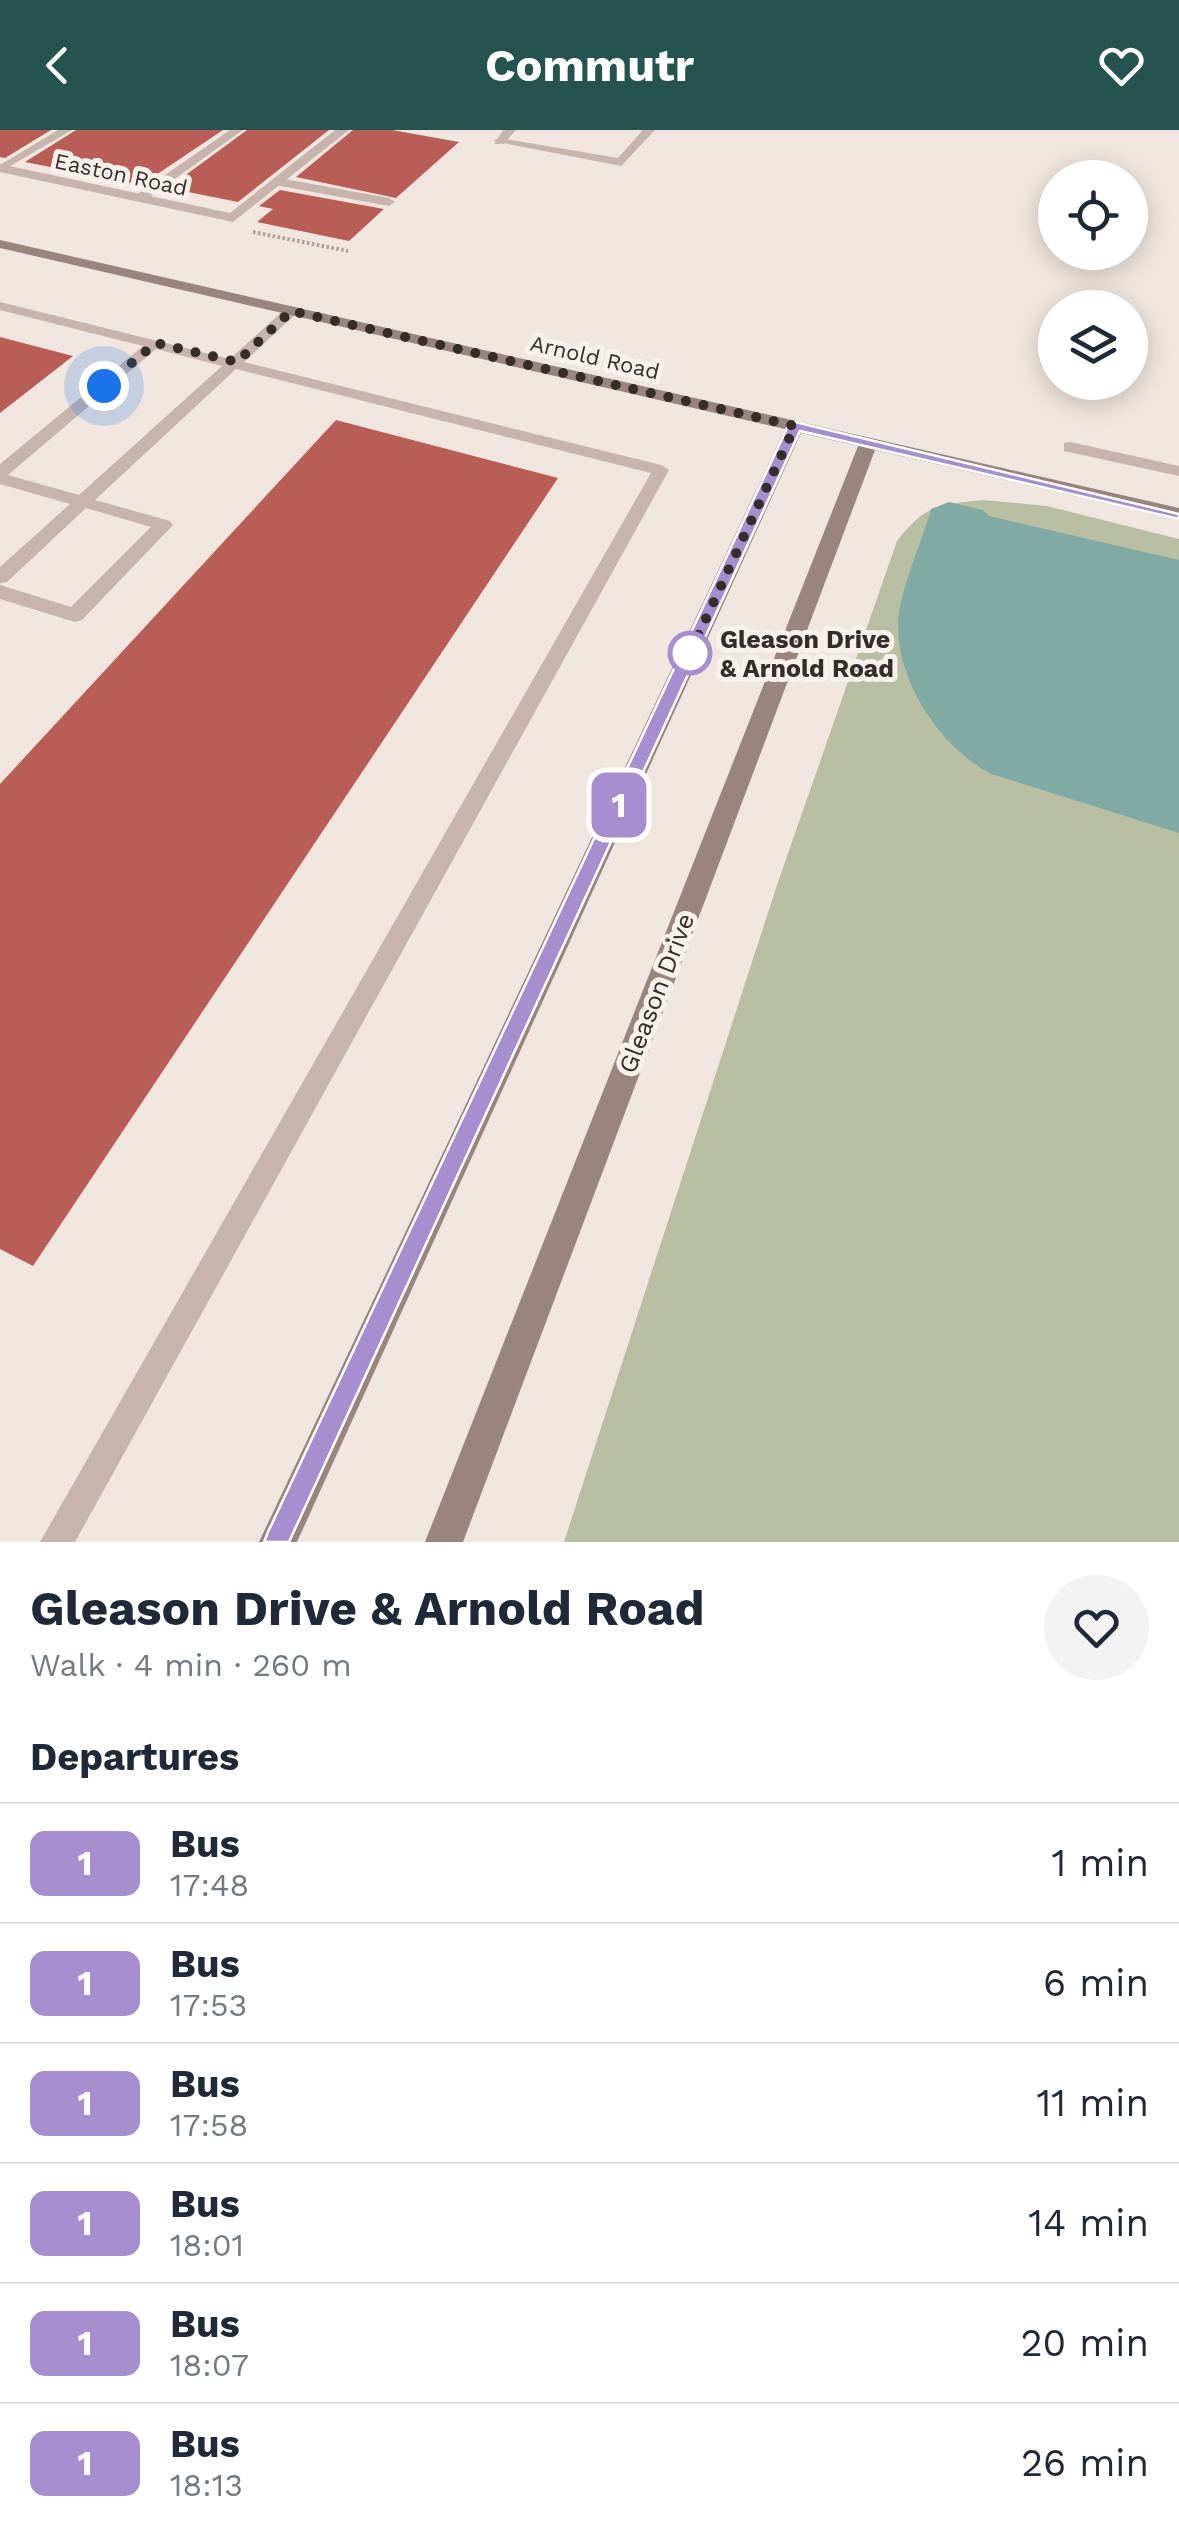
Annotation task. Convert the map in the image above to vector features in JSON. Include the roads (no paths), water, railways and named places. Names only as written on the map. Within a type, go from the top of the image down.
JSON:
[{"type":"main road","name":"Arnold Road","points":[[0,244],[1179,514]]},
{"type":"main road","points":[[278,1542],[795,426]]},
{"type":"main road","name":"Gleason Drive","points":[[444,1542],[868,444]]},
{"type":"street","points":[[279,182],[343,130]]},
{"type":"street","points":[[498,140],[510,130]]},
{"type":"street","name":"Easton Road","points":[[1,169],[234,218],[279,182]]},
{"type":"lane","points":[[1,169],[66,130]]},
{"type":"lane","points":[[140,198],[237,130]]},
{"type":"lane","points":[[446,130],[464,133]]},
{"type":"lane","points":[[498,140],[560,145],[622,162],[649,130]]},
{"type":"lane","points":[[279,182],[390,202]]},
{"type":"lane","points":[[0,306],[661,470],[56,1542]]},
{"type":"lane","points":[[0,577],[291,311]]},
{"type":"lane","points":[[0,475],[156,343]]},
{"type":"lane","points":[[1070,447],[1179,471]]},
{"type":"lane","points":[[0,475],[164,525],[75,615],[0,592]]},
{"type":"water","points":[[949,502],[983,510],[989,516],[1179,560],[1179,833],[991,774],[955,747],[925,710],[905,667],[898,621],[931,509]]},
{"type":"place","name":"Gleason Drive & Arnold Road","points":[[690,653]]}]
